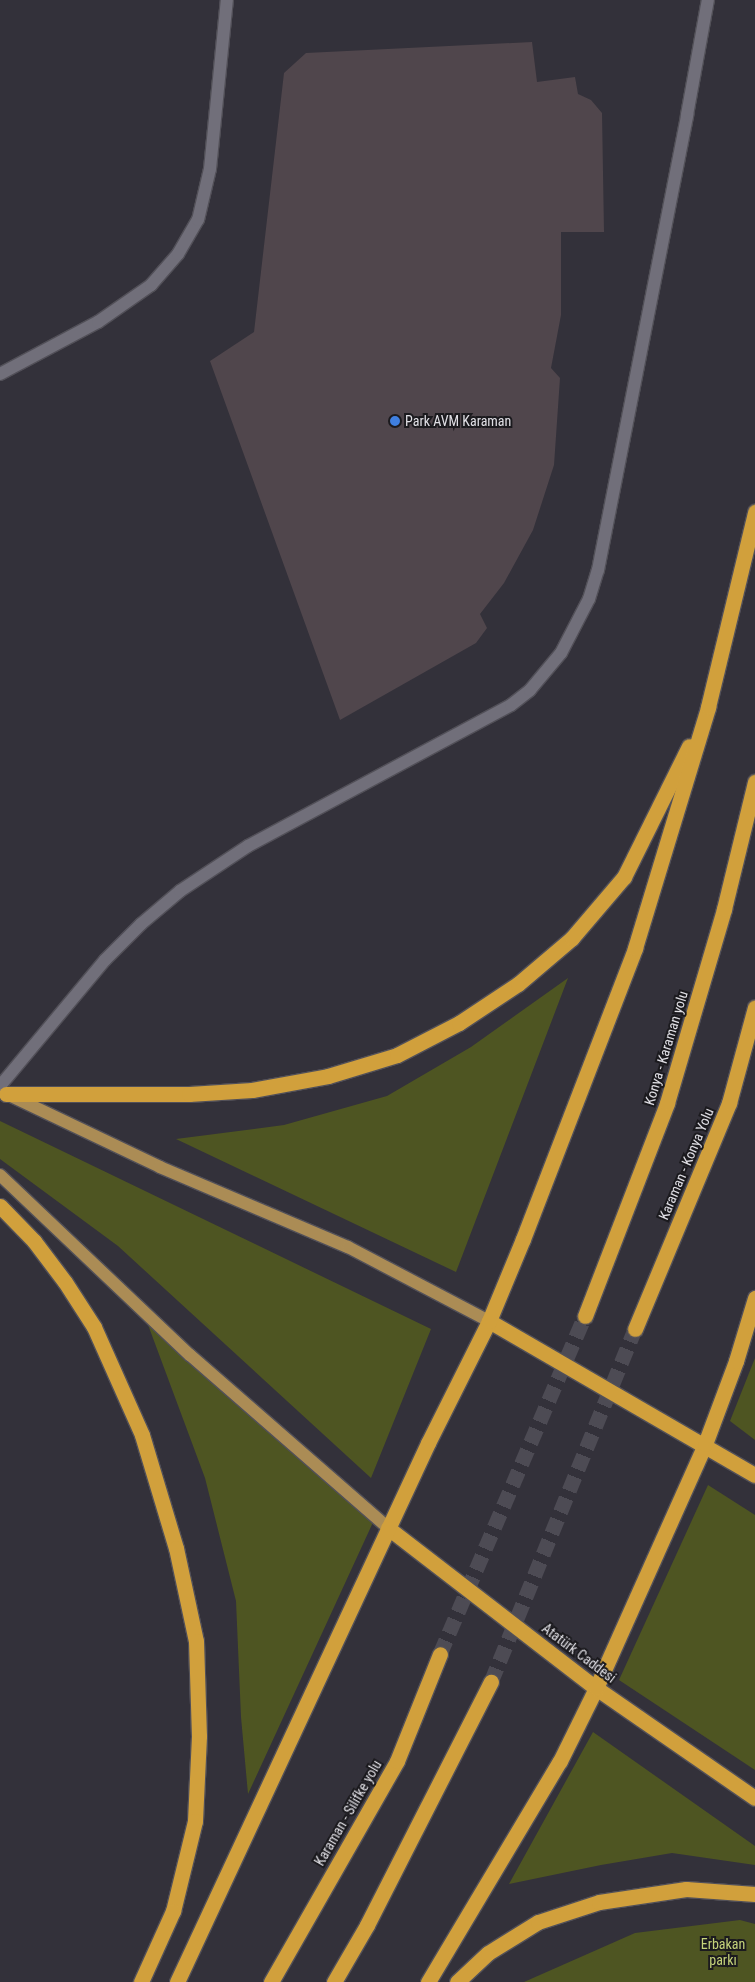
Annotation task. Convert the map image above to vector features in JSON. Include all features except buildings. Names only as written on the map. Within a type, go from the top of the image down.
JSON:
[{"type":"highway","points":[[177,1982],[388,1528],[489,1321],[523,1239],[635,948],[708,707],[755,512]]},
{"type":"highway","points":[[2,1090],[189,1094],[252,1090],[328,1076],[397,1054],[459,1023],[518,984],[572,938],[624,877],[708,707]]},
{"type":"highway","name":"Konya - Karaman yolu","points":[[586,1316],[667,1103],[724,909],[755,782]]},
{"type":"highway","name":"Karaman - Konya Yolu","points":[[635,1329],[729,1103],[755,1007]]},
{"type":"highway","points":[[0,1206],[34,1242],[65,1282],[94,1327],[142,1435],[176,1548],[196,1641],[199,1736],[195,1820],[173,1910],[141,1982]]},
{"type":"highway","points":[[428,1982],[560,1761],[596,1688],[705,1444],[736,1361],[755,1298]]},
{"type":"highway","points":[[489,1321],[705,1444],[755,1475]]},
{"type":"highway","name":"Atatürk Caddesi","points":[[388,1528],[596,1688],[755,1798]]},
{"type":"highway","name":"Karaman - Silifke yolu","points":[[270,1982],[397,1761],[440,1654]]},
{"type":"highway","points":[[334,1982],[367,1925],[491,1682]]},
{"type":"highway","points":[[457,1982],[488,1953],[538,1922],[599,1902],[686,1889],[755,1894]]},
{"type":"main road","points":[[2,1090],[160,1167],[348,1247],[489,1321]]},
{"type":"main road","points":[[0,1174],[190,1355],[388,1528]]},
{"type":"street","points":[[0,374],[98,322],[151,285],[183,245],[198,220],[210,169],[227,0]]},
{"type":"street","points":[[2,1090],[105,960],[141,924],[180,891],[248,846],[511,705],[530,690],[561,653],[589,599],[598,570],[708,0]]},
{"type":"green space","points":[[568,978],[456,1272],[176,1139],[284,1125],[387,1096],[471,1047]]},
{"type":"green space","points":[[0,1121],[431,1329],[371,1478],[118,1246],[0,1159]]},
{"type":"green space","points":[[144,1314],[375,1518],[248,1794],[241,1717],[236,1601],[205,1478]]},
{"type":"green space","points":[[755,1358],[755,1440],[730,1421]]},
{"type":"green space","points":[[708,1485],[755,1515],[755,1770],[619,1680]]},
{"type":"green space","points":[[593,1732],[755,1846],[755,1865],[672,1853],[509,1884]]},
{"type":"green space","name":"Erbakan parkı","points":[[740,1920],[755,1924],[755,1982],[524,1982],[635,1933]]},
{"type":"tunnel","points":[[440,1654],[585,1316]]},
{"type":"tunnel","points":[[491,1682],[635,1329]]},
{"type":"place","name":"Park AVM Karaman","points":[[395,421]]}]
